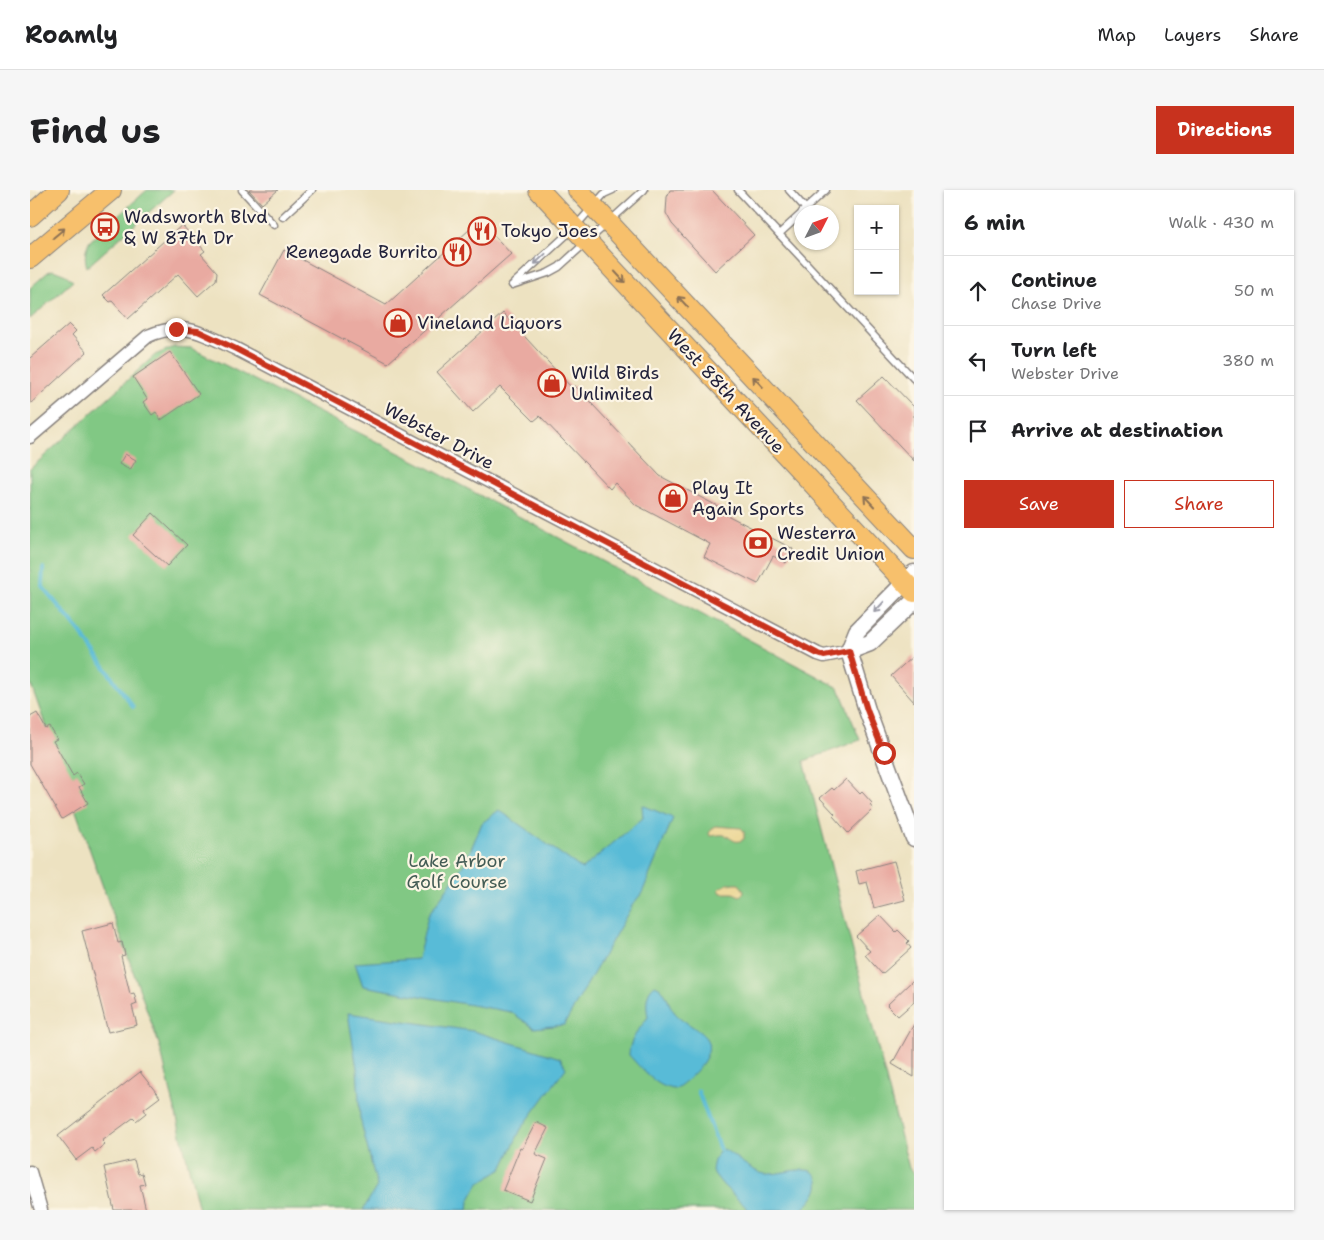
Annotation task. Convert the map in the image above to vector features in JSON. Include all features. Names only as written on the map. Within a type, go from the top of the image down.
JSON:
[{"type":"main road","points":[[30,216],[59,190]]},
{"type":"main road","points":[[30,258],[111,190]]},
{"type":"main road","name":"West 88th Avenue","points":[[539,190],[911,582]]},
{"type":"main road","name":"West 88th Avenue","points":[[578,190],[914,549]]},
{"type":"street","name":"Webster Drive","points":[[30,437],[148,336],[162,330],[198,331],[236,349],[818,654],[824,656],[849,651]]},
{"type":"street","points":[[911,582],[857,631],[849,651],[867,710],[914,838]]},
{"type":"street","points":[[849,651],[870,643],[914,601]]},
{"type":"street","points":[[30,1172],[41,1210]]},
{"type":"lane","points":[[242,190],[274,225]]},
{"type":"lane","points":[[283,217],[312,190]]},
{"type":"lane","points":[[613,190],[604,194],[594,206],[580,234],[559,267],[548,273],[512,285],[580,234],[608,222],[644,190]]},
{"type":"lane","points":[[738,190],[914,378]]},
{"type":"lane","points":[[789,190],[799,205]]},
{"type":"lane","points":[[810,205],[826,190]]},
{"type":"lane","points":[[779,234],[794,220]]},
{"type":"green space","points":[[147,190],[174,190],[87,267],[86,254],[90,241]]},
{"type":"green space","points":[[53,270],[66,275],[73,281],[30,319],[30,288],[48,272]]},
{"type":"green space","name":"Lake Arbor Golf Course","points":[[174,347],[191,348],[425,466],[839,688],[860,740],[804,761],[909,1168],[914,1176],[914,1210],[199,1210],[160,1047],[30,682],[30,469],[155,355]]},
{"type":"sand","points":[[715,826],[741,828],[744,831],[744,839],[736,841],[724,835],[710,836],[709,833]]},
{"type":"sand","points":[[727,884],[739,884],[744,892],[740,896],[733,893],[721,893],[719,889]]},
{"type":"water","points":[[642,805],[673,818],[642,893],[633,904],[564,1025],[534,1028],[511,1012],[363,986],[355,963],[418,959],[428,916],[466,861],[482,823],[499,810],[582,869],[643,818]]},
{"type":"water","points":[[655,985],[662,990],[675,1013],[701,1033],[708,1044],[708,1051],[700,1066],[694,1074],[675,1089],[668,1088],[655,1081],[629,1055],[633,1039],[648,1017],[648,995]]},
{"type":"water","points":[[348,1013],[473,1031],[560,1058],[566,1068],[521,1129],[502,1169],[479,1183],[469,1201],[468,1210],[363,1210],[377,1186],[360,1118],[357,1069]]},
{"type":"water","points":[[724,1149],[760,1173],[812,1171],[818,1182],[816,1192],[801,1210],[749,1210],[723,1185],[712,1171],[717,1155]]},
{"type":"building","points":[[249,190],[278,190],[262,204]]},
{"type":"building","points":[[670,190],[712,190],[754,235],[715,271],[672,224],[666,213],[667,197]]},
{"type":"building","points":[[480,220],[511,254],[388,363],[260,295],[284,250],[386,305]]},
{"type":"building","points":[[182,225],[205,251],[201,254],[217,272],[216,280],[198,296],[178,274],[128,319],[112,301],[110,302],[103,295]]},
{"type":"building","points":[[503,313],[571,387],[575,386],[660,476],[725,510],[725,514],[793,549],[786,563],[773,556],[758,584],[704,557],[710,544],[636,505],[615,483],[610,489],[540,416],[534,421],[500,387],[473,412],[437,372]]},
{"type":"building","points":[[69,324],[76,331],[72,335],[87,352],[30,404],[30,358]]},
{"type":"building","points":[[170,352],[199,394],[161,420],[156,412],[152,415],[143,402],[147,399],[133,377]]},
{"type":"building","points":[[884,376],[914,407],[914,461],[857,400]]},
{"type":"building","points":[[125,454],[136,460],[130,470],[119,464]]},
{"type":"building","points":[[153,513],[187,545],[167,566],[133,535]]},
{"type":"building","points":[[914,655],[914,702],[891,676]]},
{"type":"building","points":[[37,713],[46,729],[50,727],[57,739],[53,741],[73,776],[77,773],[84,784],[79,787],[88,803],[62,819],[30,764],[30,717]]},
{"type":"building","points":[[846,779],[860,794],[862,792],[872,803],[870,805],[873,809],[848,833],[833,816],[835,814],[820,798],[832,788],[834,790]]},
{"type":"building","points":[[894,861],[905,900],[874,908],[867,882],[859,884],[856,871]]},
{"type":"building","points":[[880,915],[896,932],[898,930],[909,941],[907,943],[911,948],[882,974],[865,955],[870,951],[856,936]]},
{"type":"building","points":[[113,923],[118,943],[122,942],[125,955],[121,956],[130,994],[134,993],[137,1004],[132,1006],[137,1025],[108,1032],[82,931]]},
{"type":"building","points":[[914,979],[914,1002],[898,1016],[887,1005]]},
{"type":"building","points":[[914,1024],[914,1077],[892,1064]]},
{"type":"building","points":[[140,1072],[160,1097],[144,1109],[146,1113],[136,1121],[133,1118],[102,1141],[105,1144],[95,1152],[92,1148],[76,1160],[58,1136]]},
{"type":"building","points":[[536,1122],[548,1128],[535,1154],[547,1159],[530,1201],[503,1190],[520,1148],[522,1149]]},
{"type":"building","points":[[134,1160],[138,1174],[142,1173],[145,1184],[140,1185],[146,1210],[114,1210],[104,1167]]},
{"type":"waterway","points":[[43,568],[42,586],[80,632],[133,707]]},
{"type":"waterway","points":[[698,1091],[720,1150]]},
{"type":"place","name":"Wadsworth Blvd & W 87th Dr","points":[[105,227]]},
{"type":"place","name":"Tokyo Joes","points":[[482,231]]},
{"type":"place","name":"Renegade Burrito","points":[[457,252]]},
{"type":"place","name":"Vineland Liquors","points":[[398,323]]},
{"type":"place","name":"Wild Birds Unlimited","points":[[552,383]]},
{"type":"place","name":"Play It Again Sports","points":[[673,498]]},
{"type":"place","name":"Westerra Credit Union","points":[[758,543]]},
{"type":"route","points":[[176,329],[198,331],[236,349],[818,654],[824,656],[849,651],[867,710],[884,753]]}]
